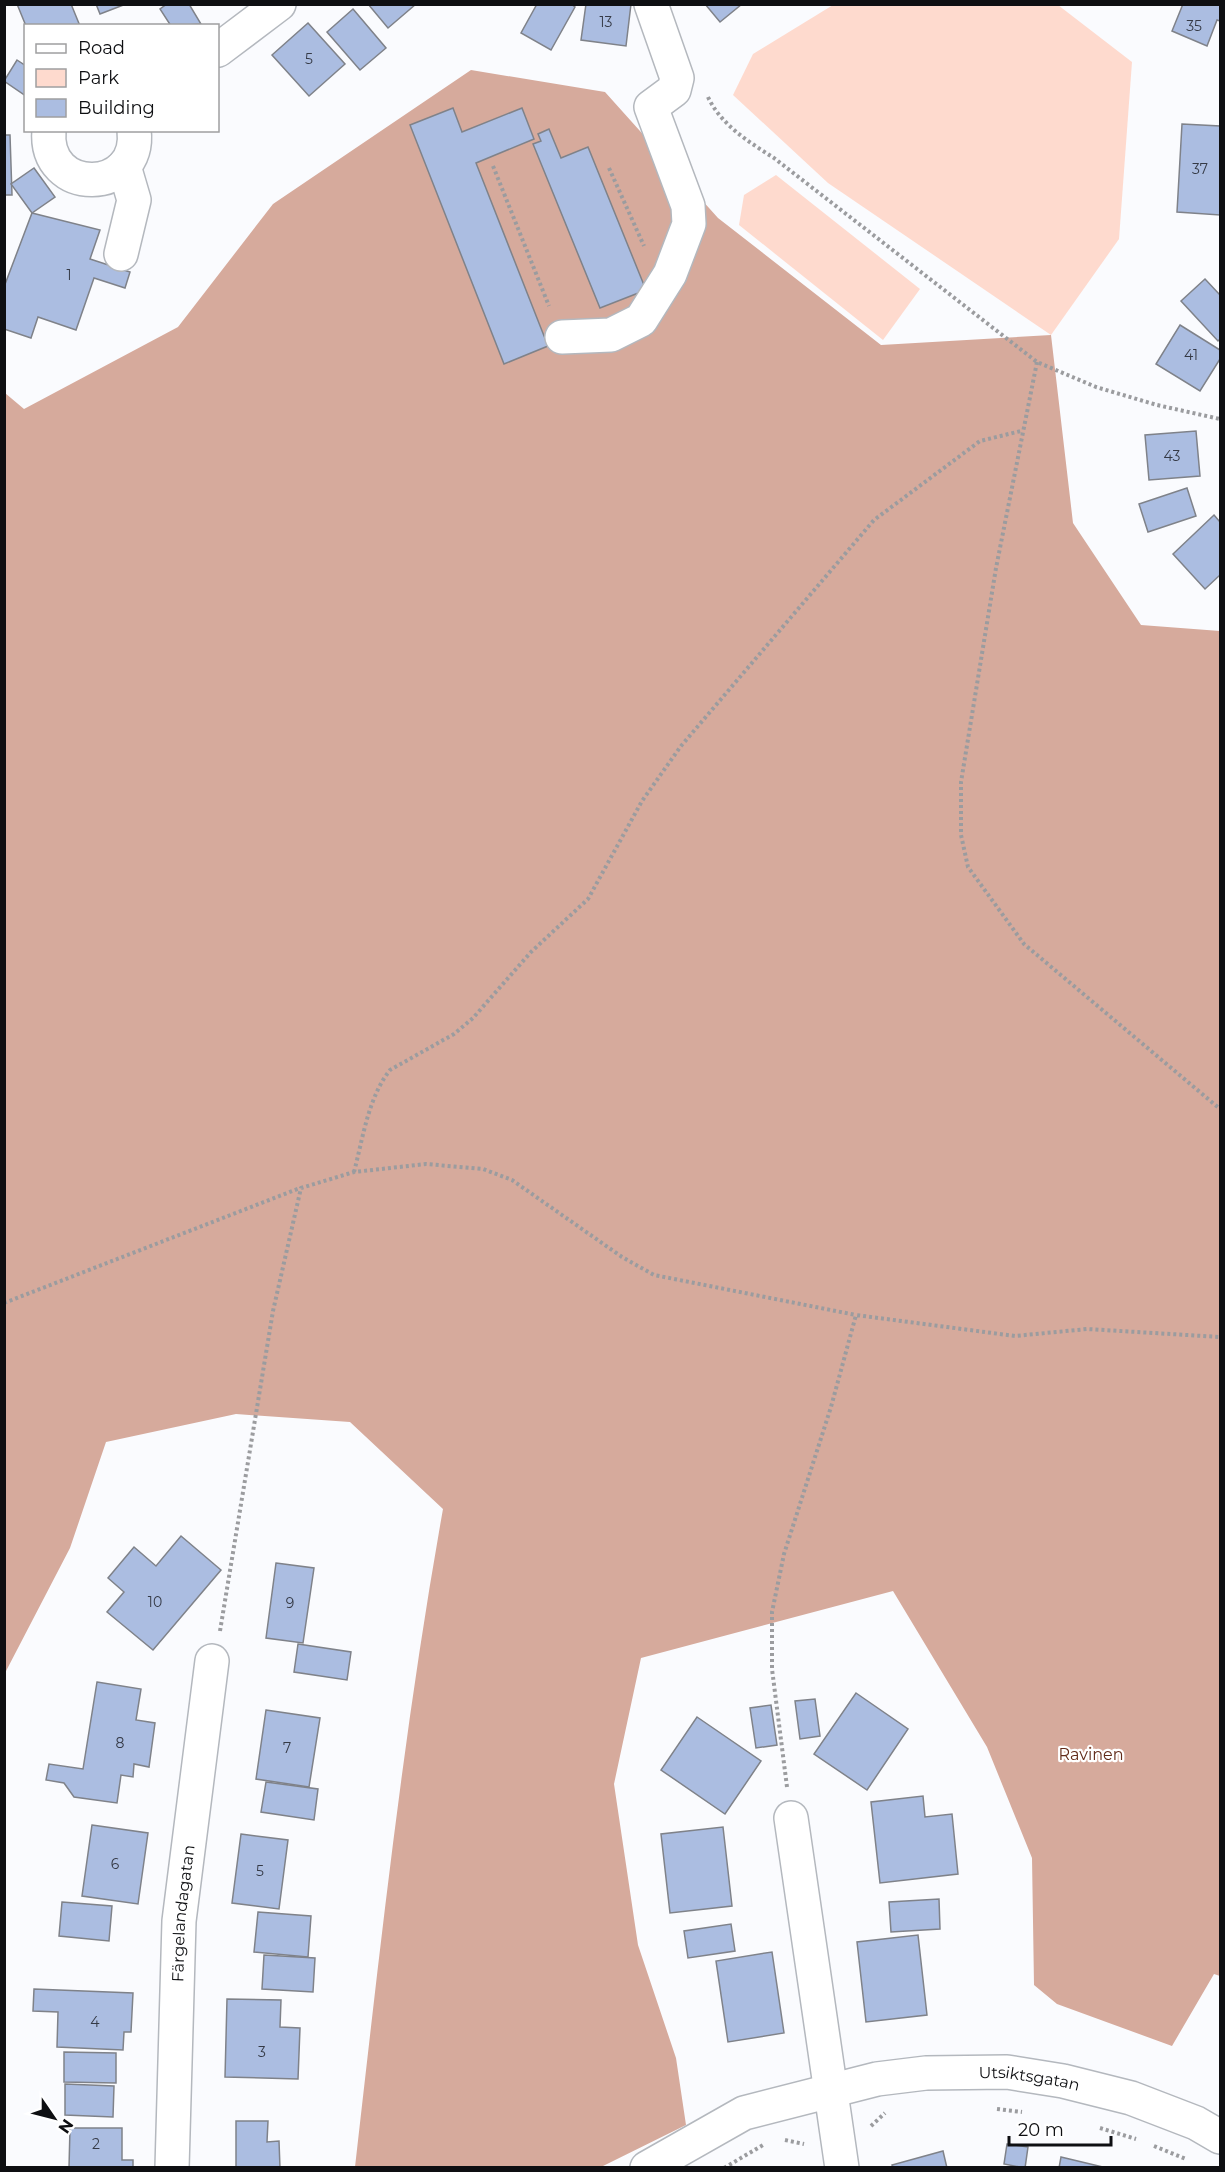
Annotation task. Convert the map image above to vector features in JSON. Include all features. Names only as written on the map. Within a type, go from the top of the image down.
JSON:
[{"type":"street","points":[[219,49],[279,4]]},
{"type":"street","points":[[562,337],[611,335],[641,320],[670,274],[689,224],[688,206],[651,107],[674,90],[677,78],[651,4]]},
{"type":"street","points":[[49,132],[52,154],[59,166],[70,175],[84,180],[99,180],[113,176],[124,166],[132,154],[134,132]]},
{"type":"street","points":[[121,254],[134,200],[124,166]]},
{"type":"street","name":"Färgelandagatan","points":[[172,2168],[179,1922],[212,1661]]},
{"type":"street","points":[[791,1818],[841,2160]]},
{"type":"street","name":"Utsiktsgatan","points":[[647,2168],[744,2113],[878,2079],[926,2073],[1007,2072],[1063,2081],[1131,2097],[1196,2123],[1221,2137]]},
{"type":"path","points":[[705,89],[713,108],[737,134],[774,158],[1036,362],[1096,387],[1157,405],[1221,419]]},
{"type":"path","points":[[493,166],[562,337]]},
{"type":"path","points":[[609,168],[650,258],[670,274]]},
{"type":"path","points":[[1036,362],[1021,431],[961,783],[961,835],[968,867],[1024,944],[1221,1109]]},
{"type":"path","points":[[354,1172],[366,1124],[385,1077],[390,1071],[454,1034],[473,1018],[531,952],[588,899],[642,801],[681,746],[874,520],[980,441],[1021,431]]},
{"type":"path","points":[[4,1303],[301,1188],[354,1172],[426,1164],[483,1169],[512,1180],[622,1257],[654,1275],[856,1315],[1016,1336],[1087,1329],[1221,1338]]},
{"type":"path","points":[[212,1661],[224,1613],[273,1311],[301,1188]]},
{"type":"path","points":[[791,1818],[772,1668],[772,1612],[784,1554],[831,1407],[856,1315]]},
{"type":"path","points":[[992,2108],[1027,2112]]},
{"type":"path","points":[[777,2141],[786,2140],[804,2144],[817,2156],[841,2160],[858,2149],[872,2124],[887,2112]]},
{"type":"path","points":[[1094,2126],[1138,2140]]},
{"type":"path","points":[[724,2168],[767,2143]]},
{"type":"path","points":[[1147,2144],[1196,2163]]},
{"type":"green space","points":[[833,5],[1058,5],[1132,62],[1119,239],[1051,335],[828,183],[733,95],[753,54]]},
{"type":"green space","name":"Ravinen","points":[[471,70],[605,92],[718,218],[881,345],[1051,335],[1073,523],[1141,625],[1220,631],[1220,1976],[1214,1974],[1172,2046],[1057,2004],[1034,1985],[1032,1858],[987,1747],[893,1591],[641,1658],[614,1784],[638,1945],[676,2058],[686,2125],[601,2167],[355,2167],[405,1755],[443,1509],[350,1422],[236,1414],[106,1442],[70,1548],[5,1673],[5,393],[24,409],[178,327],[273,204]]},
{"type":"green space","points":[[776,175],[920,289],[883,340],[739,225],[744,195]]},
{"type":"building","points":[[17,4],[71,4],[79,24],[25,24]]},
{"type":"building","points":[[96,4],[126,4],[100,14]]},
{"type":"building","points":[[167,4],[189,4],[201,24],[170,24],[160,9]]},
{"type":"building","points":[[368,4],[416,4],[388,28]]},
{"type":"building","points":[[537,4],[571,4],[575,7],[551,50],[521,33]]},
{"type":"building","points":[[586,4],[631,4],[626,46],[581,40]]},
{"type":"building","points":[[705,4],[742,4],[720,22]]},
{"type":"building","points":[[1183,4],[1220,4],[1220,21],[1217,20],[1207,46],[1172,31]]},
{"type":"building","points":[[353,9],[386,48],[360,70],[327,32]]},
{"type":"building","points":[[308,23],[345,64],[309,96],[272,55]]},
{"type":"building","points":[[17,60],[24,65],[24,95],[4,81]]},
{"type":"building","points":[[453,108],[462,132],[522,108],[534,139],[476,163],[548,346],[504,364],[410,125]]},
{"type":"building","points":[[1182,124],[1220,126],[1220,215],[1177,212]]},
{"type":"building","points":[[549,129],[561,158],[588,147],[646,290],[600,308],[533,144],[541,141],[538,134]]},
{"type":"building","points":[[4,135],[10,135],[12,195],[4,195]]},
{"type":"building","points":[[34,168],[55,197],[32,213],[11,184]]},
{"type":"building","points":[[32,213],[100,230],[90,259],[130,272],[125,288],[94,278],[76,330],[38,317],[31,338],[4,329],[4,287]]},
{"type":"building","points":[[1205,279],[1220,295],[1220,339],[1218,341],[1181,301]]},
{"type":"building","points":[[1180,325],[1220,350],[1220,359],[1200,391],[1156,364]]},
{"type":"building","points":[[1196,431],[1200,476],[1149,480],[1145,435]]},
{"type":"building","points":[[1187,488],[1196,516],[1148,532],[1139,504]]},
{"type":"building","points":[[1214,515],[1220,522],[1220,575],[1205,589],[1173,554]]},
{"type":"building","points":[[181,1536],[221,1570],[153,1650],[107,1612],[124,1592],[108,1578],[134,1547],[156,1566]]},
{"type":"building","points":[[276,1563],[314,1568],[303,1643],[266,1638]]},
{"type":"building","points":[[298,1644],[351,1652],[347,1680],[294,1672]]},
{"type":"building","points":[[97,1682],[141,1689],[136,1720],[155,1723],[149,1767],[134,1764],[133,1777],[121,1775],[117,1803],[74,1797],[64,1783],[46,1780],[49,1764],[83,1769]]},
{"type":"building","points":[[856,1693],[908,1729],[867,1790],[814,1754]]},
{"type":"building","points":[[815,1699],[820,1736],[800,1739],[795,1701]]},
{"type":"building","points":[[771,1705],[777,1745],[756,1748],[750,1708]]},
{"type":"building","points":[[266,1710],[320,1718],[309,1787],[256,1779]]},
{"type":"building","points":[[697,1717],[761,1761],[725,1814],[661,1770]]},
{"type":"building","points":[[266,1782],[318,1789],[314,1820],[261,1812]]},
{"type":"building","points":[[923,1796],[925,1817],[952,1814],[958,1874],[880,1883],[871,1802]]},
{"type":"building","points":[[92,1825],[148,1833],[138,1904],[82,1896]]},
{"type":"building","points":[[723,1827],[732,1906],[670,1913],[661,1834]]},
{"type":"building","points":[[241,1834],[288,1840],[279,1909],[232,1903]]},
{"type":"building","points":[[939,1899],[940,1929],[891,1932],[889,1902]]},
{"type":"building","points":[[62,1902],[112,1906],[109,1941],[59,1936]]},
{"type":"building","points":[[258,1912],[311,1916],[308,1957],[254,1952]]},
{"type":"building","points":[[731,1924],[735,1951],[688,1958],[684,1931]]},
{"type":"building","points":[[918,1935],[927,2015],[866,2022],[857,1942]]},
{"type":"building","points":[[772,1952],[784,2033],[728,2042],[716,1961]]},
{"type":"building","points":[[264,1955],[315,1958],[313,1992],[262,1989]]},
{"type":"building","points":[[34,1989],[133,1993],[131,2032],[124,2032],[123,2050],[57,2047],[58,2012],[33,2011]]},
{"type":"building","points":[[227,1999],[281,2000],[280,2027],[300,2028],[298,2079],[225,2077]]},
{"type":"building","points":[[64,2052],[116,2053],[116,2083],[64,2082]]},
{"type":"building","points":[[65,2084],[114,2086],[113,2117],[65,2115]]},
{"type":"building","points":[[236,2121],[268,2121],[267,2142],[279,2141],[280,2168],[236,2168]]},
{"type":"building","points":[[70,2128],[122,2128],[122,2160],[133,2160],[133,2168],[69,2168]]},
{"type":"building","points":[[1007,2144],[1028,2147],[1025,2168],[1004,2164]]},
{"type":"building","points":[[943,2151],[947,2168],[893,2168],[892,2165]]},
{"type":"building","points":[[1061,2157],[1107,2168],[1059,2168]]}]
